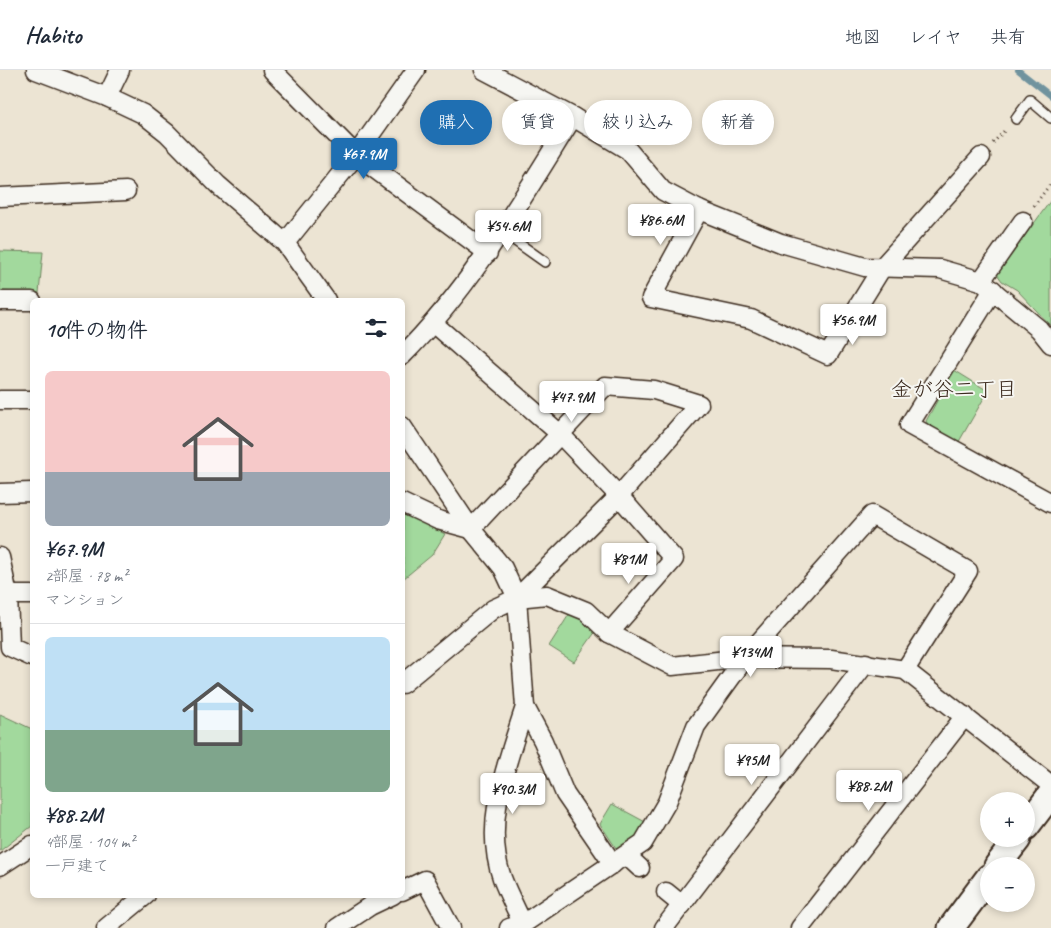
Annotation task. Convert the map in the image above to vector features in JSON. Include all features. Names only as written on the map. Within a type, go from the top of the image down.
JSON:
[{"type":"street","points":[[36,70],[107,97],[142,114],[168,133],[218,184],[285,243],[325,298]]},
{"type":"street","points":[[107,97],[120,70]]},
{"type":"street","points":[[272,70],[356,155],[488,253]]},
{"type":"street","points":[[285,243],[356,155],[416,70]]},
{"type":"street","points":[[484,70],[541,100]]},
{"type":"street","points":[[574,118],[628,150],[663,191],[699,210],[781,243],[865,267],[940,269],[987,285],[1039,329],[1051,344]]},
{"type":"street","points":[[405,353],[434,324],[488,253],[556,145]]},
{"type":"street","points":[[699,210],[651,298],[751,319],[828,355],[883,266],[981,157]]},
{"type":"street","points":[[0,197],[126,190]]},
{"type":"street","points":[[1023,221],[909,424],[1051,503]]},
{"type":"street","points":[[0,301],[30,302]]},
{"type":"street","points":[[434,324],[559,434],[619,496],[674,559],[608,633]]},
{"type":"street","points":[[405,682],[494,609],[518,598],[619,496],[699,404],[654,390],[605,386],[471,529]]},
{"type":"street","points":[[0,400],[30,400]]},
{"type":"street","points":[[405,430],[471,529],[503,568],[518,598],[525,707],[503,778],[494,832],[502,877],[516,926],[620,860],[643,843],[667,802],[696,726],[745,658],[872,515],[968,571],[905,670]]},
{"type":"street","points":[[0,493],[30,492]]},
{"type":"street","points":[[405,504],[438,520],[471,529]]},
{"type":"street","points":[[0,556],[8,595],[10,646],[30,656]]},
{"type":"street","points":[[8,595],[30,595]]},
{"type":"street","points":[[518,598],[548,596],[586,611],[608,633],[672,666],[745,658],[831,659],[905,670],[1051,785]]},
{"type":"street","points":[[664,928],[866,664]]},
{"type":"street","points":[[525,707],[543,741],[564,794],[620,860],[640,868]]},
{"type":"street","points":[[800,928],[965,716]]},
{"type":"street","points":[[1035,815],[1051,794]]},
{"type":"street","points":[[0,866],[30,846]]},
{"type":"street","points":[[1004,857],[1012,847]]},
{"type":"street","points":[[405,890],[425,880],[451,928]]},
{"type":"street","points":[[951,928],[980,890]]},
{"type":"street","points":[[666,892],[682,905]]},
{"type":"street","points":[[106,928],[142,898]]},
{"type":"street","points":[[337,928],[370,906],[387,898]]},
{"type":"lane","points":[[1016,118],[1030,100],[1051,118]]},
{"type":"lane","points":[[502,231],[545,262]]},
{"type":"path","points":[[981,157],[1016,118]]},
{"type":"path","points":[[1023,221],[1051,183]]},
{"type":"green space","points":[[1051,200],[1051,326],[1017,290],[1002,281],[997,274]]},
{"type":"green space","points":[[0,251],[43,252],[39,293],[0,291]]},
{"type":"green space","points":[[954,370],[988,391],[957,445],[930,429],[926,421]]},
{"type":"green space","points":[[405,514],[445,534],[432,555],[405,577]]},
{"type":"green space","points":[[570,613],[585,620],[596,631],[574,662],[549,646]]},
{"type":"green space","points":[[0,714],[30,728],[30,828],[0,851]]},
{"type":"green space","points":[[612,804],[649,824],[620,854],[600,824]]},
{"type":"waterway","points":[[1018,70],[1051,96]]},
{"type":"district","name":"金が谷二丁目","points":[[954,389]]}]
